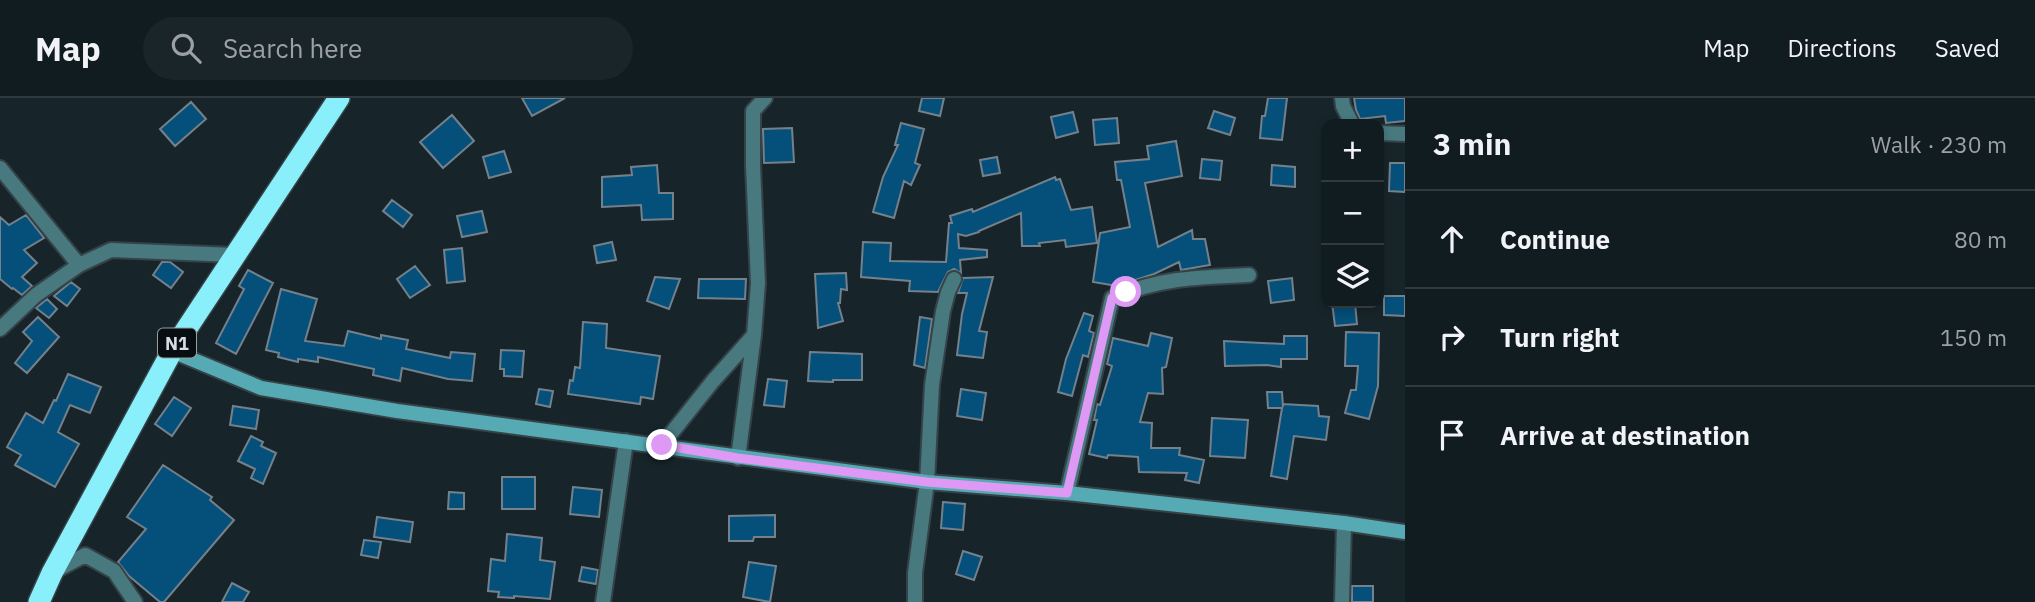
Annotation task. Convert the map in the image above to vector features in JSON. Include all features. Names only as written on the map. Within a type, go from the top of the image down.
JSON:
[{"type":"highway","name":"N1","points":[[39,602],[172,351],[339,98]]},
{"type":"street","points":[[738,458],[758,283],[753,111],[765,98]]},
{"type":"street","points":[[1342,98],[1350,119]]},
{"type":"street","points":[[1384,133],[1405,134]]},
{"type":"street","points":[[0,168],[79,265]]},
{"type":"street","points":[[0,329],[36,295],[79,265],[111,250],[234,255]]},
{"type":"street","points":[[1067,493],[1112,298],[1154,283],[1249,275]]},
{"type":"street","points":[[915,602],[915,573],[927,482],[932,385],[943,311],[954,279]]},
{"type":"street","points":[[662,445],[754,335]]},
{"type":"street","points":[[172,351],[261,388],[397,411],[927,482],[1067,493],[1405,532]]},
{"type":"street","points":[[603,602],[625,441]]},
{"type":"street","points":[[1342,602],[1344,523]]},
{"type":"street","points":[[52,573],[85,555],[114,571],[135,602]]},
{"type":"building","points":[[522,98],[565,98],[532,116]]},
{"type":"building","points":[[922,98],[944,98],[940,116],[919,111]]},
{"type":"building","points":[[1268,98],[1287,98],[1282,140],[1260,138],[1262,116],[1265,116]]},
{"type":"building","points":[[1354,98],[1405,98],[1405,121],[1386,123],[1385,116],[1360,119]]},
{"type":"building","points":[[191,102],[206,119],[175,146],[160,129]]},
{"type":"building","points":[[1214,111],[1235,118],[1230,135],[1208,128]]},
{"type":"building","points":[[1073,112],[1078,132],[1056,138],[1051,117]]},
{"type":"building","points":[[452,115],[474,141],[443,168],[420,142]]},
{"type":"building","points":[[1117,118],[1119,143],[1095,145],[1093,120]]},
{"type":"building","points":[[901,123],[924,129],[915,163],[920,165],[911,185],[904,181],[894,218],[873,212],[883,177],[898,145],[895,145]]},
{"type":"building","points":[[792,128],[794,162],[764,163],[763,129]]},
{"type":"building","points":[[1176,141],[1182,176],[1145,183],[1158,247],[1192,230],[1193,239],[1205,239],[1210,265],[1181,270],[1179,262],[1154,274],[1117,286],[1093,282],[1100,233],[1130,227],[1115,162],[1149,159],[1147,146]]},
{"type":"building","points":[[504,151],[511,172],[489,178],[483,157]]},
{"type":"building","points":[[997,157],[1000,173],[983,176],[980,160]]},
{"type":"building","points":[[1202,159],[1222,161],[1220,180],[1200,178]]},
{"type":"building","points":[[1390,163],[1405,163],[1405,192],[1389,191]]},
{"type":"building","points":[[657,165],[659,193],[673,193],[673,219],[642,220],[641,205],[602,207],[602,177],[632,175],[631,167]]},
{"type":"building","points":[[1272,165],[1295,167],[1295,187],[1271,185]]},
{"type":"building","points":[[1055,177],[1056,180],[1060,179],[1071,210],[1092,207],[1097,243],[1066,247],[1065,240],[1039,243],[1040,246],[1022,246],[1021,213],[979,232],[966,236],[958,234],[959,248],[987,250],[987,257],[960,260],[961,273],[954,269],[948,272],[938,292],[909,291],[910,281],[861,277],[863,242],[891,243],[890,261],[946,262],[949,223],[952,223],[950,216],[972,209],[973,212]]},
{"type":"building","points":[[392,200],[412,215],[403,227],[383,211]]},
{"type":"building","points":[[482,211],[487,232],[462,237],[457,216]]},
{"type":"building","points":[[26,215],[44,238],[24,250],[37,263],[22,277],[32,286],[22,295],[0,279],[0,217],[9,225]]},
{"type":"building","points":[[612,242],[616,260],[597,263],[594,246]]},
{"type":"building","points":[[462,248],[465,281],[447,283],[444,250]]},
{"type":"building","points":[[162,262],[170,262],[183,272],[171,288],[153,275]]},
{"type":"building","points":[[415,266],[430,285],[410,298],[397,279]]},
{"type":"building","points":[[248,270],[273,283],[236,354],[216,343],[244,289],[239,286]]},
{"type":"building","points":[[846,273],[847,290],[841,289],[838,303],[843,321],[818,328],[815,274]]},
{"type":"building","points":[[655,277],[680,279],[669,309],[647,301]]},
{"type":"building","points":[[993,277],[979,331],[987,332],[983,358],[957,355],[967,293],[958,293],[963,278]]},
{"type":"building","points":[[1292,278],[1294,300],[1271,303],[1268,281]]},
{"type":"building","points":[[699,279],[746,279],[745,299],[698,298]]},
{"type":"building","points":[[71,282],[80,289],[67,306],[54,296]]},
{"type":"building","points":[[281,289],[317,299],[305,341],[344,346],[348,331],[381,339],[381,335],[408,340],[406,349],[450,358],[451,352],[475,354],[472,381],[448,379],[402,368],[400,381],[373,375],[374,369],[318,357],[318,362],[298,359],[298,362],[278,357],[279,353],[266,350]]},
{"type":"building","points":[[1384,296],[1405,296],[1405,316],[1384,315]]},
{"type":"building","points":[[47,299],[57,309],[49,318],[36,308]]},
{"type":"building","points":[[1333,308],[1355,308],[1357,324],[1335,326]]},
{"type":"building","points":[[1084,313],[1093,316],[1089,331],[1094,333],[1088,357],[1083,355],[1072,396],[1058,392],[1066,359]]},
{"type":"building","points":[[38,317],[59,337],[27,373],[15,363],[32,341],[23,332]]},
{"type":"building","points":[[920,317],[932,319],[925,368],[914,365]]},
{"type":"building","points":[[583,322],[607,324],[606,348],[660,356],[653,399],[641,397],[640,404],[568,394],[575,367],[580,368]]},
{"type":"building","points":[[1346,332],[1379,333],[1378,386],[1369,419],[1345,413],[1351,390],[1356,390],[1358,366],[1345,366]]},
{"type":"building","points":[[1151,333],[1172,338],[1166,367],[1162,368],[1163,394],[1148,393],[1140,422],[1152,423],[1151,448],[1180,448],[1179,455],[1204,460],[1199,483],[1185,480],[1187,473],[1139,472],[1138,457],[1108,455],[1107,458],[1089,454],[1097,420],[1094,420],[1097,404],[1100,405],[1112,366],[1107,364],[1113,338],[1148,346]]},
{"type":"building","points":[[1284,336],[1307,336],[1307,359],[1281,359],[1281,367],[1225,366],[1224,341],[1284,344]]},
{"type":"building","points":[[501,350],[524,351],[522,377],[504,376],[504,369],[500,369]]},
{"type":"building","points":[[810,352],[862,354],[862,380],[808,381]]},
{"type":"building","points":[[68,374],[101,387],[90,413],[70,405],[58,432],[79,444],[55,487],[15,465],[21,455],[7,447],[26,413],[43,423]]},
{"type":"building","points":[[768,379],[787,381],[784,407],[764,405]]},
{"type":"building","points":[[539,389],[553,391],[550,407],[536,404]]},
{"type":"building","points":[[961,389],[986,393],[982,420],[957,416]]},
{"type":"building","points":[[1267,392],[1282,392],[1283,407],[1283,404],[1318,406],[1319,416],[1329,417],[1326,440],[1294,436],[1287,479],[1271,476],[1282,408],[1268,408]]},
{"type":"building","points":[[174,397],[191,408],[172,436],[155,424]]},
{"type":"building","points":[[233,406],[259,410],[256,429],[230,425]]},
{"type":"building","points":[[1212,418],[1248,420],[1245,458],[1210,456]]},
{"type":"building","points":[[251,436],[263,442],[261,446],[276,453],[263,484],[251,478],[255,469],[238,461]]},
{"type":"building","points":[[163,465],[212,497],[210,500],[234,520],[164,602],[160,602],[129,576],[118,562],[146,529],[127,517]]},
{"type":"building","points":[[502,477],[535,477],[535,509],[502,509]]},
{"type":"building","points":[[573,487],[602,490],[599,517],[570,514]]},
{"type":"building","points":[[449,492],[464,493],[464,509],[448,509]]},
{"type":"building","points":[[943,502],[965,504],[963,530],[941,528]]},
{"type":"building","points":[[775,515],[775,537],[729,541],[729,516]]},
{"type":"building","points":[[377,517],[413,522],[410,542],[374,537]]},
{"type":"building","points":[[507,534],[542,538],[540,560],[555,562],[550,599],[498,597],[499,592],[488,591],[491,559],[505,561]]},
{"type":"building","points":[[364,540],[381,542],[378,558],[361,555]]},
{"type":"building","points":[[963,551],[982,557],[974,580],[956,574]]},
{"type":"building","points":[[749,562],[776,566],[770,602],[743,597]]},
{"type":"building","points":[[582,567],[598,570],[596,584],[579,581]]},
{"type":"building","points":[[232,583],[249,592],[243,602],[222,602]]},
{"type":"building","points":[[1352,586],[1373,586],[1373,602],[1352,602]]},
{"type":"route","points":[[662,445],[738,458],[927,482],[1067,493],[1112,298],[1126,292]]}]
